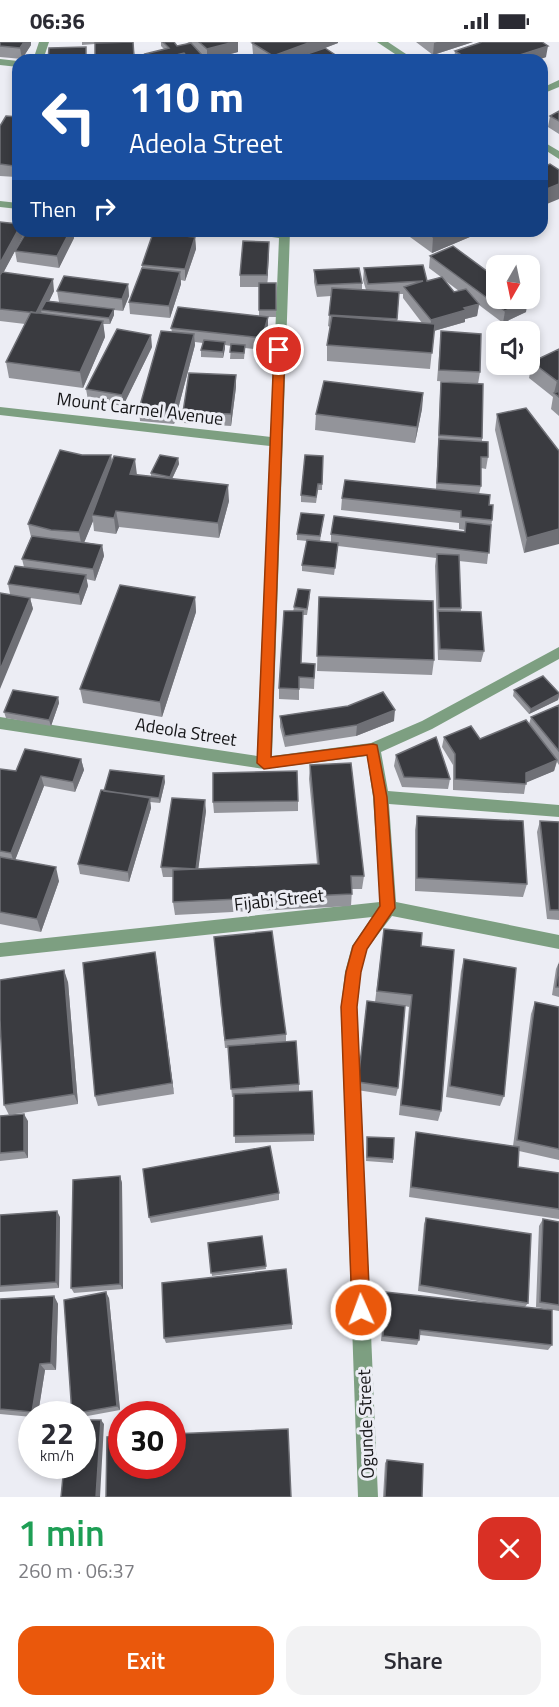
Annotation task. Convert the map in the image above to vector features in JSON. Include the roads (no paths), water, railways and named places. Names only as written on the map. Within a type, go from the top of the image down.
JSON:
[{"type":"street","points":[[381,42],[400,54]]},
{"type":"street","points":[[264,763],[285,237]]},
{"type":"street","name":"Mount Carmel Avenue","points":[[0,411],[275,442]]},
{"type":"street","name":"Adeola Street","points":[[0,723],[264,763],[373,749],[427,725],[559,652]]},
{"type":"street","points":[[373,749],[381,797],[388,908]]},
{"type":"street","points":[[381,797],[559,811]]},
{"type":"street","name":"Fijabi Street","points":[[0,950],[388,908],[559,942]]},
{"type":"street","name":"Ogunde Street","points":[[369,1497],[349,1007],[353,972],[360,946],[388,908]]}]
